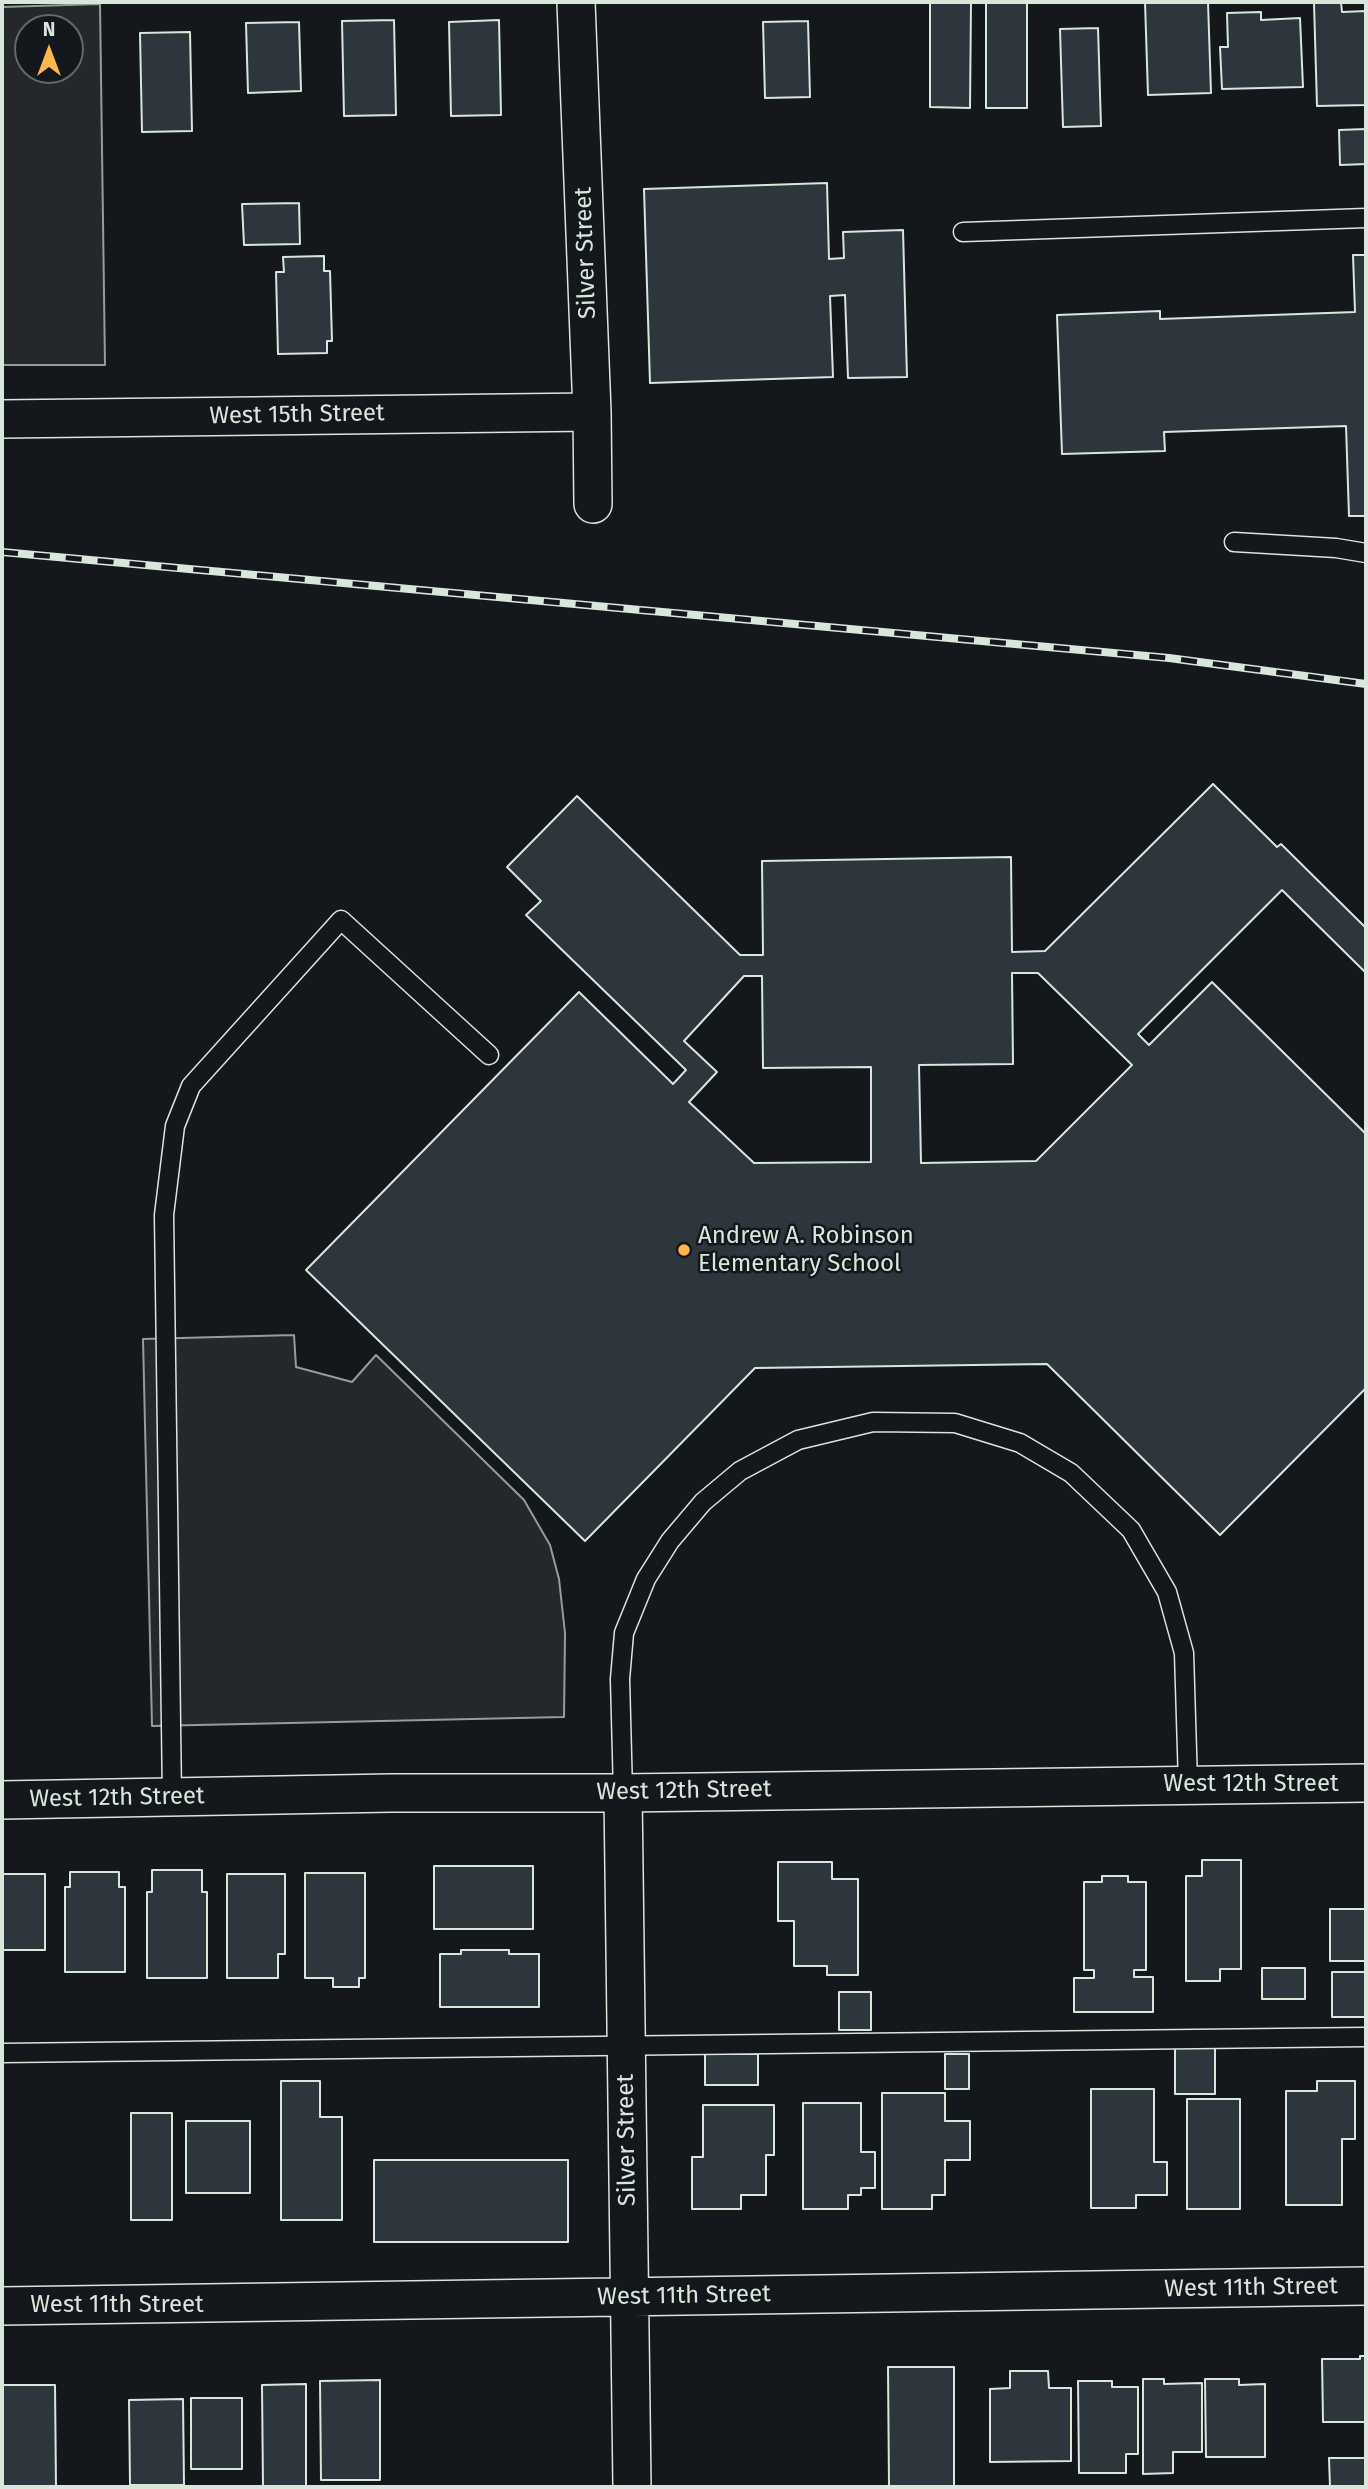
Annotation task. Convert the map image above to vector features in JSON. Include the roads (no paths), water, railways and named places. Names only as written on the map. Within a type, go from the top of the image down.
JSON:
[{"type":"street","name":"Silver Street","points":[[576,2],[592,412],[593,504]]},
{"type":"street","name":"West 15th Street","points":[[2,419],[592,412]]},
{"type":"street","name":"West 12th Street","points":[[2,1800],[391,1793],[622,1793],[1366,1783]]},
{"type":"street","name":"Silver Street","points":[[622,1793],[632,2487]]},
{"type":"street","name":"West 11th Street","points":[[2,2306],[1366,2286]]},
{"type":"lane","points":[[962,232],[1366,218]]},
{"type":"lane","points":[[1234,542],[1336,548],[1366,553]]},
{"type":"lane","points":[[173,1797],[164,1215],[175,1126],[191,1086],[341,920],[489,1055]]},
{"type":"lane","points":[[622,1793],[620,1679],[624,1633],[646,1579],[670,1541],[704,1502],[740,1471],[798,1440],[873,1422],[955,1423],[1020,1443],[1071,1473],[1131,1530],[1167,1592],[1184,1653],[1188,1784]]},
{"type":"lane","points":[[2,2053],[1366,2037]]},
{"type":"railway","points":[[2,552],[1169,658],[1366,684]]},
{"type":"place","name":"Andrew A. Robinson Elementary School","points":[[684,1250]]}]
